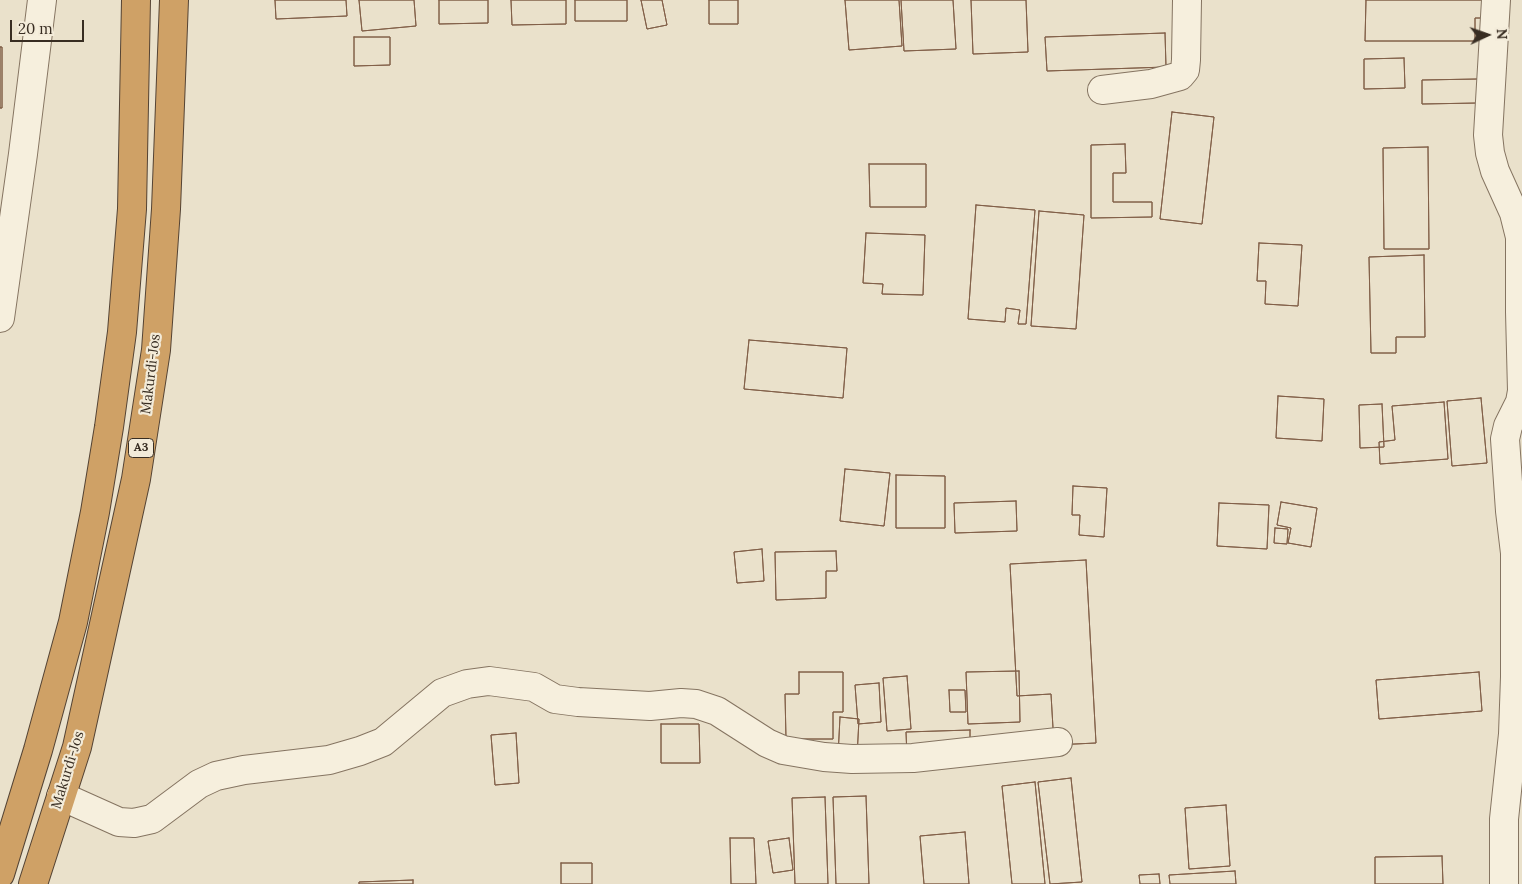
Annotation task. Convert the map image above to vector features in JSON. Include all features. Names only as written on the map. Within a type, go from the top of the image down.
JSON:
[{"type":"highway","points":[[0,874],[38,750],[73,622],[95,512],[109,427],[122,332],[132,209],[136,0]]},
{"type":"highway","name":"Makurdi-Jos","points":[[33,884],[77,747],[136,479],[156,350],[166,209],[174,0]]},
{"type":"street","points":[[0,318],[22,164],[42,0]]},
{"type":"street","points":[[1102,90],[1151,84],[1180,76],[1185,70],[1186,60],[1187,0]]},
{"type":"street","points":[[1496,0],[1488,135],[1495,171],[1514,213],[1520,237],[1522,391],[1520,402],[1508,426],[1505,438],[1515,552],[1515,677],[1513,734],[1504,819],[1504,884]]},
{"type":"street","points":[[61,796],[119,822],[134,823],[152,819],[199,784],[216,776],[244,770],[329,760],[382,742],[442,693],[467,684],[489,681],[534,687],[555,699],[578,702],[650,706],[681,703],[696,704],[717,711],[767,742],[784,750],[824,757],[852,759],[913,758],[1058,742]]},
{"type":"building","points":[[275,0],[346,0],[347,16],[276,19]]},
{"type":"building","points":[[275,0],[346,0],[347,16],[276,19]]},
{"type":"building","points":[[359,0],[414,0],[416,26],[362,31]]},
{"type":"building","points":[[359,0],[414,0],[416,26],[362,31]]},
{"type":"building","points":[[439,0],[488,0],[488,23],[439,24]]},
{"type":"building","points":[[439,0],[488,0],[488,23],[439,24]]},
{"type":"building","points":[[511,0],[566,0],[566,24],[512,25]]},
{"type":"building","points":[[511,0],[566,0],[566,24],[512,25]]},
{"type":"building","points":[[575,0],[627,0],[627,21],[575,21]]},
{"type":"building","points":[[575,0],[627,0],[627,21],[575,21]]},
{"type":"building","points":[[641,0],[662,0],[667,25],[647,29]]},
{"type":"building","points":[[641,0],[662,0],[667,25],[647,29]]},
{"type":"building","points":[[709,0],[738,0],[738,24],[709,24]]},
{"type":"building","points":[[709,0],[738,0],[738,24],[709,24]]},
{"type":"building","points":[[845,0],[899,0],[902,46],[849,50]]},
{"type":"building","points":[[845,0],[899,0],[902,46],[849,50]]},
{"type":"building","points":[[901,0],[953,0],[956,49],[904,51]]},
{"type":"building","points":[[901,0],[953,0],[956,49],[904,51]]},
{"type":"building","points":[[971,0],[1026,0],[1028,52],[973,54]]},
{"type":"building","points":[[971,0],[1026,0],[1028,52],[973,54]]},
{"type":"building","points":[[1366,0],[1489,0],[1489,18],[1475,18],[1475,41],[1365,41]]},
{"type":"building","points":[[1366,0],[1489,0],[1489,18],[1475,18],[1475,41],[1365,41]]},
{"type":"building","points":[[1165,33],[1166,67],[1047,71],[1045,37]]},
{"type":"building","points":[[1165,33],[1166,67],[1047,71],[1045,37]]},
{"type":"building","points":[[354,37],[390,37],[390,65],[354,66]]},
{"type":"building","points":[[354,37],[390,37],[390,65],[354,66]]},
{"type":"building","points":[[0,47],[2,47],[2,108],[0,108]]},
{"type":"building","points":[[0,47],[2,47],[2,108],[0,108]]},
{"type":"building","points":[[1404,58],[1405,88],[1364,89],[1364,59]]},
{"type":"building","points":[[1404,58],[1405,88],[1364,89],[1364,59]]},
{"type":"building","points":[[1478,79],[1478,103],[1422,104],[1422,80]]},
{"type":"building","points":[[1478,79],[1478,103],[1422,104],[1422,80]]},
{"type":"building","points":[[1172,112],[1214,117],[1202,224],[1160,219]]},
{"type":"building","points":[[1172,112],[1214,117],[1202,224],[1160,219]]},
{"type":"building","points":[[1125,144],[1126,173],[1113,173],[1113,202],[1152,202],[1152,217],[1091,218],[1091,145]]},
{"type":"building","points":[[1125,144],[1126,173],[1113,173],[1113,202],[1152,202],[1152,217],[1091,218],[1091,145]]},
{"type":"building","points":[[1428,147],[1429,249],[1384,249],[1383,148]]},
{"type":"building","points":[[1428,147],[1429,249],[1384,249],[1383,148]]},
{"type":"building","points":[[869,164],[926,164],[926,207],[870,207]]},
{"type":"building","points":[[869,164],[926,164],[926,207],[870,207]]},
{"type":"building","points":[[976,205],[1035,210],[1026,324],[1018,324],[1020,310],[1006,308],[1005,322],[968,319]]},
{"type":"building","points":[[976,205],[1035,210],[1026,324],[1018,324],[1020,310],[1006,308],[1005,322],[968,319]]},
{"type":"building","points":[[1039,211],[1084,215],[1076,329],[1031,326]]},
{"type":"building","points":[[1039,211],[1084,215],[1076,329],[1031,326]]},
{"type":"building","points":[[866,233],[925,235],[923,295],[882,294],[883,284],[863,283]]},
{"type":"building","points":[[866,233],[925,235],[923,295],[882,294],[883,284],[863,283]]},
{"type":"building","points":[[1259,243],[1302,245],[1298,306],[1265,304],[1266,281],[1257,281]]},
{"type":"building","points":[[1259,243],[1302,245],[1298,306],[1265,304],[1266,281],[1257,281]]},
{"type":"building","points":[[1424,255],[1425,337],[1396,337],[1396,353],[1371,353],[1369,257]]},
{"type":"building","points":[[1424,255],[1425,337],[1396,337],[1396,353],[1371,353],[1369,257]]},
{"type":"building","points":[[749,340],[847,348],[843,398],[744,389]]},
{"type":"building","points":[[749,340],[847,348],[843,398],[744,389]]},
{"type":"building","points":[[1278,396],[1324,399],[1322,441],[1276,438]]},
{"type":"building","points":[[1278,396],[1324,399],[1322,441],[1276,438]]},
{"type":"building","points":[[1481,398],[1487,463],[1452,466],[1447,401]]},
{"type":"building","points":[[1481,398],[1487,463],[1452,466],[1447,401]]},
{"type":"building","points":[[1444,402],[1448,459],[1380,464],[1379,442],[1395,440],[1392,406]]},
{"type":"building","points":[[1444,402],[1448,459],[1380,464],[1379,442],[1395,440],[1392,406]]},
{"type":"building","points":[[1382,404],[1384,447],[1360,448],[1359,405]]},
{"type":"building","points":[[1382,404],[1384,447],[1360,448],[1359,405]]},
{"type":"building","points":[[845,469],[890,473],[884,526],[840,521]]},
{"type":"building","points":[[845,469],[890,473],[884,526],[840,521]]},
{"type":"building","points":[[896,475],[945,476],[945,528],[896,528]]},
{"type":"building","points":[[896,475],[945,476],[945,528],[896,528]]},
{"type":"building","points":[[1073,486],[1107,488],[1104,537],[1079,535],[1080,515],[1072,515]]},
{"type":"building","points":[[1073,486],[1107,488],[1104,537],[1079,535],[1080,515],[1072,515]]},
{"type":"building","points":[[1016,501],[1017,531],[955,533],[954,503]]},
{"type":"building","points":[[1016,501],[1017,531],[955,533],[954,503]]},
{"type":"building","points":[[1281,502],[1317,508],[1311,547],[1288,543],[1291,528],[1277,525]]},
{"type":"building","points":[[1281,502],[1317,508],[1311,547],[1288,543],[1291,528],[1277,525]]},
{"type":"building","points":[[1219,503],[1269,505],[1267,549],[1217,546]]},
{"type":"building","points":[[1219,503],[1269,505],[1267,549],[1217,546]]},
{"type":"building","points":[[1275,528],[1288,529],[1287,544],[1274,543]]},
{"type":"building","points":[[1275,528],[1288,529],[1287,544],[1274,543]]},
{"type":"building","points":[[762,549],[764,581],[737,583],[734,552]]},
{"type":"building","points":[[762,549],[764,581],[737,583],[734,552]]},
{"type":"building","points":[[836,551],[837,571],[826,571],[826,598],[776,600],[775,552]]},
{"type":"building","points":[[836,551],[837,571],[826,571],[826,598],[776,600],[775,552]]},
{"type":"building","points":[[1086,560],[1096,743],[1054,745],[1051,694],[1017,696],[1010,564]]},
{"type":"building","points":[[1086,560],[1096,743],[1054,745],[1051,694],[1017,696],[1010,564]]},
{"type":"building","points":[[1019,671],[1020,722],[968,724],[966,672]]},
{"type":"building","points":[[1019,671],[1020,722],[968,724],[966,672]]},
{"type":"building","points":[[799,672],[843,672],[843,712],[833,712],[833,739],[786,739],[785,694],[799,694]]},
{"type":"building","points":[[799,672],[843,672],[843,712],[833,712],[833,739],[786,739],[785,694],[799,694]]},
{"type":"building","points":[[1479,672],[1482,711],[1379,719],[1376,680]]},
{"type":"building","points":[[1479,672],[1482,711],[1379,719],[1376,680]]},
{"type":"building","points":[[907,676],[911,729],[887,731],[883,678]]},
{"type":"building","points":[[907,676],[911,729],[887,731],[883,678]]},
{"type":"building","points":[[879,683],[881,722],[858,724],[855,685]]},
{"type":"building","points":[[879,683],[881,722],[858,724],[855,685]]},
{"type":"building","points":[[949,690],[965,690],[966,712],[950,712]]},
{"type":"building","points":[[949,690],[965,690],[966,712],[950,712]]},
{"type":"building","points":[[840,717],[859,719],[857,757],[838,756]]},
{"type":"building","points":[[840,717],[859,719],[857,757],[838,756]]},
{"type":"building","points":[[661,724],[699,724],[700,763],[661,763]]},
{"type":"building","points":[[661,724],[699,724],[700,763],[661,763]]},
{"type":"building","points":[[970,730],[970,755],[907,757],[906,732]]},
{"type":"building","points":[[970,730],[970,755],[907,757],[906,732]]},
{"type":"building","points":[[516,733],[519,783],[495,785],[491,735]]},
{"type":"building","points":[[516,733],[519,783],[495,785],[491,735]]},
{"type":"building","points":[[1071,778],[1082,882],[1050,884],[1038,782]]},
{"type":"building","points":[[1071,778],[1082,882],[1050,884],[1038,782]]},
{"type":"building","points":[[1035,782],[1045,884],[1012,884],[1002,786]]},
{"type":"building","points":[[1035,782],[1045,884],[1012,884],[1002,786]]},
{"type":"building","points":[[866,796],[869,884],[836,884],[833,797]]},
{"type":"building","points":[[866,796],[869,884],[836,884],[833,797]]},
{"type":"building","points":[[825,797],[828,884],[795,884],[792,798]]},
{"type":"building","points":[[825,797],[828,884],[795,884],[792,798]]},
{"type":"building","points":[[1226,805],[1230,866],[1189,869],[1185,808]]},
{"type":"building","points":[[1226,805],[1230,866],[1189,869],[1185,808]]},
{"type":"building","points":[[965,832],[969,884],[924,884],[920,836]]},
{"type":"building","points":[[965,832],[969,884],[924,884],[920,836]]},
{"type":"building","points":[[730,838],[754,838],[756,884],[731,884]]},
{"type":"building","points":[[730,838],[754,838],[756,884],[731,884]]},
{"type":"building","points":[[789,838],[793,870],[773,873],[768,841]]},
{"type":"building","points":[[789,838],[793,870],[773,873],[768,841]]},
{"type":"building","points":[[1442,856],[1443,884],[1375,884],[1375,857]]},
{"type":"building","points":[[1442,856],[1443,884],[1375,884],[1375,857]]},
{"type":"building","points":[[561,863],[592,863],[592,884],[561,884]]},
{"type":"building","points":[[561,863],[592,863],[592,884],[561,884]]},
{"type":"building","points":[[1235,871],[1236,884],[1170,884],[1169,875]]},
{"type":"building","points":[[1235,871],[1236,884],[1170,884],[1169,875]]},
{"type":"building","points":[[1159,874],[1160,884],[1140,884],[1139,875]]},
{"type":"building","points":[[1159,874],[1160,884],[1140,884],[1139,875]]},
{"type":"building","points":[[413,880],[413,884],[359,884],[359,882]]},
{"type":"building","points":[[413,880],[413,884],[359,884],[359,882]]}]
